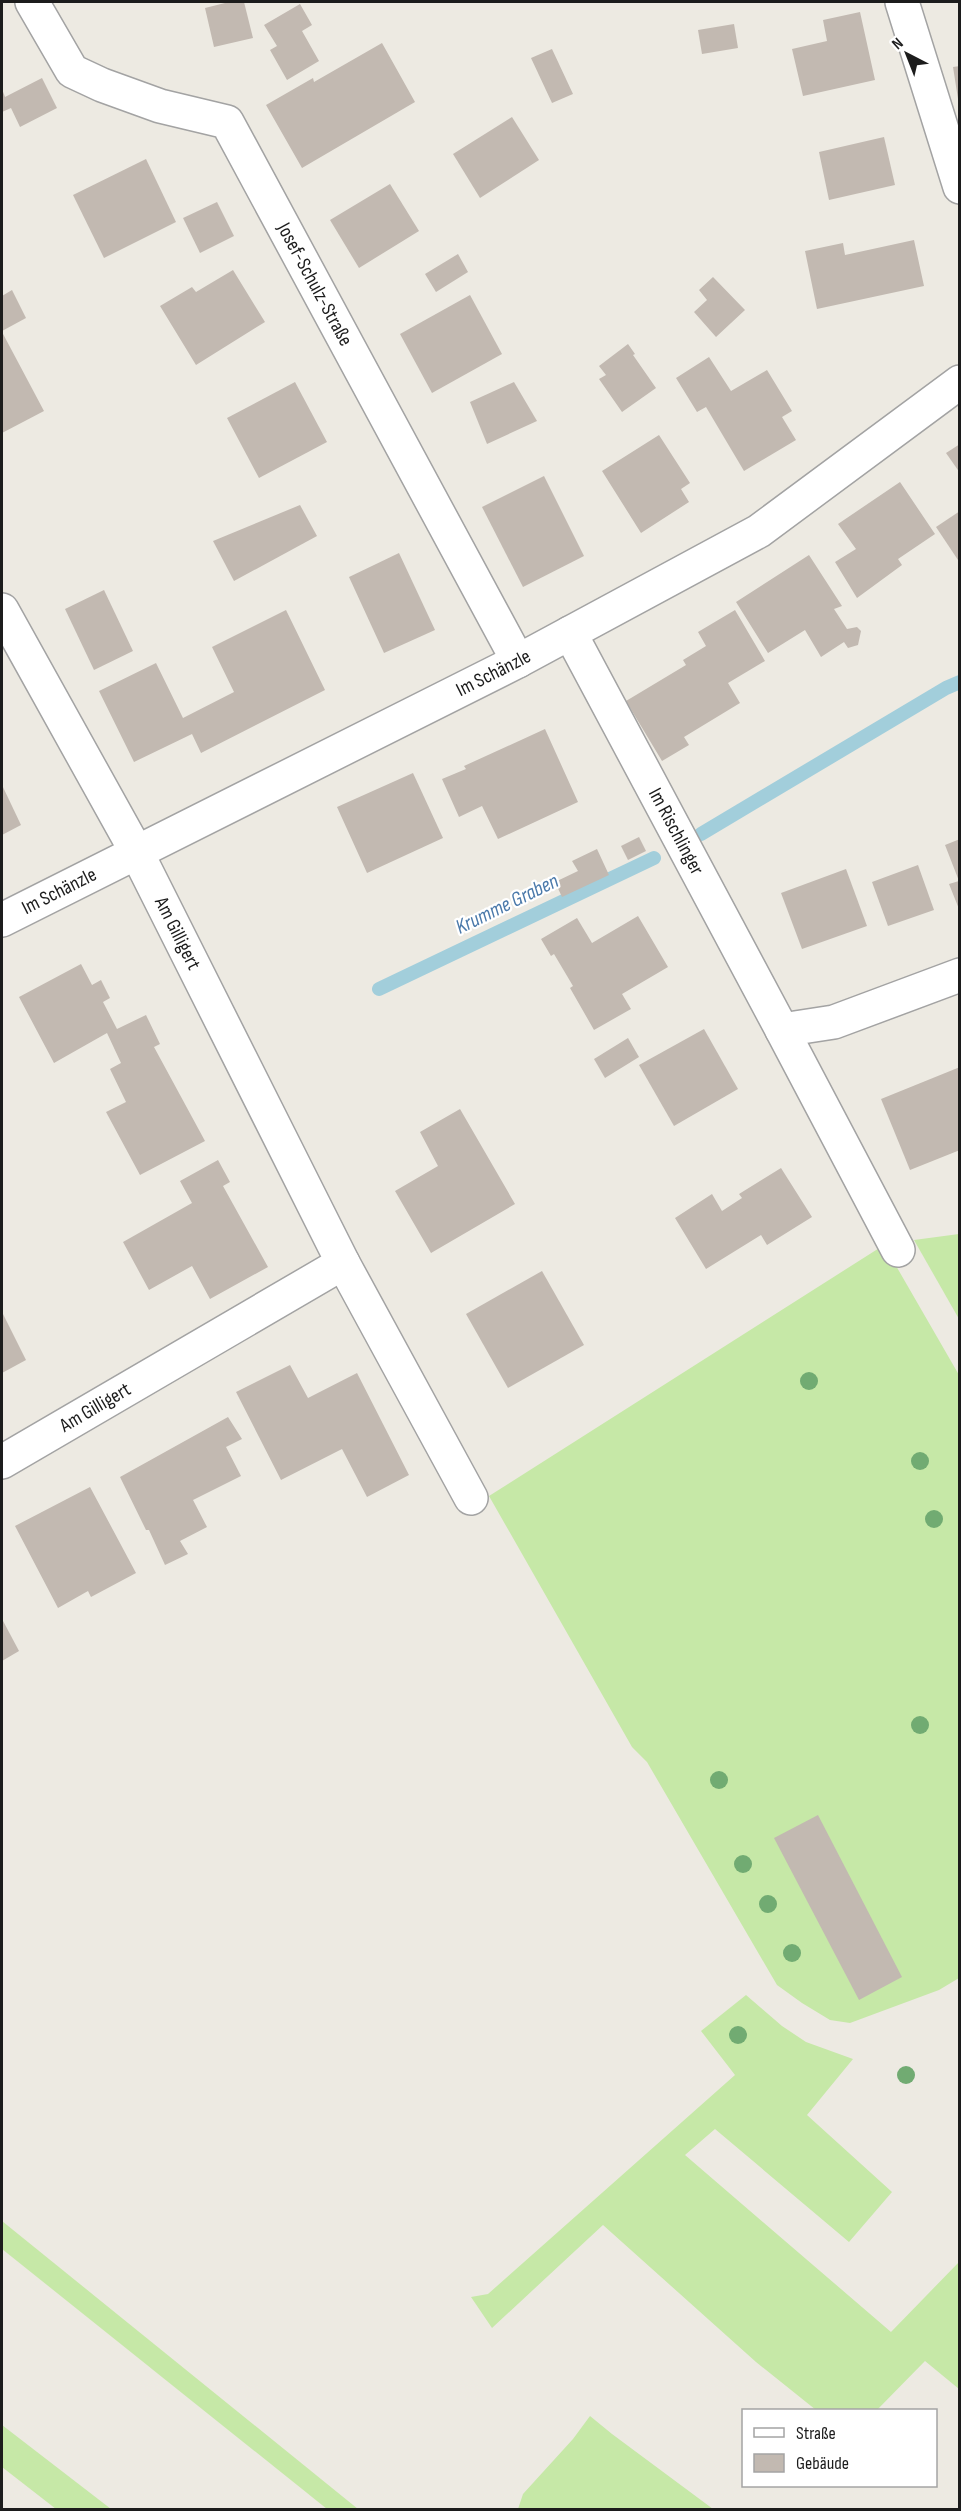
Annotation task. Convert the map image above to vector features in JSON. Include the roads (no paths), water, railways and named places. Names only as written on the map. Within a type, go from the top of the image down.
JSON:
[{"type":"street","name":"Josef-Schulz-Straße","points":[[32,2],[72,71],[102,85],[160,106],[227,122],[518,661]]},
{"type":"street","points":[[902,2],[960,188]]},
{"type":"street","name":"Im Schänzle","points":[[2,920],[518,661],[759,531],[960,382]]},
{"type":"street","name":"Am Gilligert","points":[[2,610],[136,851],[343,1263],[471,1498]]},
{"type":"street","name":"Im Rischlinger","points":[[570,633],[898,1250]]},
{"type":"street","points":[[782,1030],[834,1022],[960,975]]},
{"type":"street","name":"Am Gilligert","points":[[2,1462],[343,1263]]},
{"type":"waterway","name":"Krumme Graben","points":[[701,834],[946,688],[960,682]]},
{"type":"waterway","name":"Krumme Graben","points":[[379,989],[654,858]]}]
